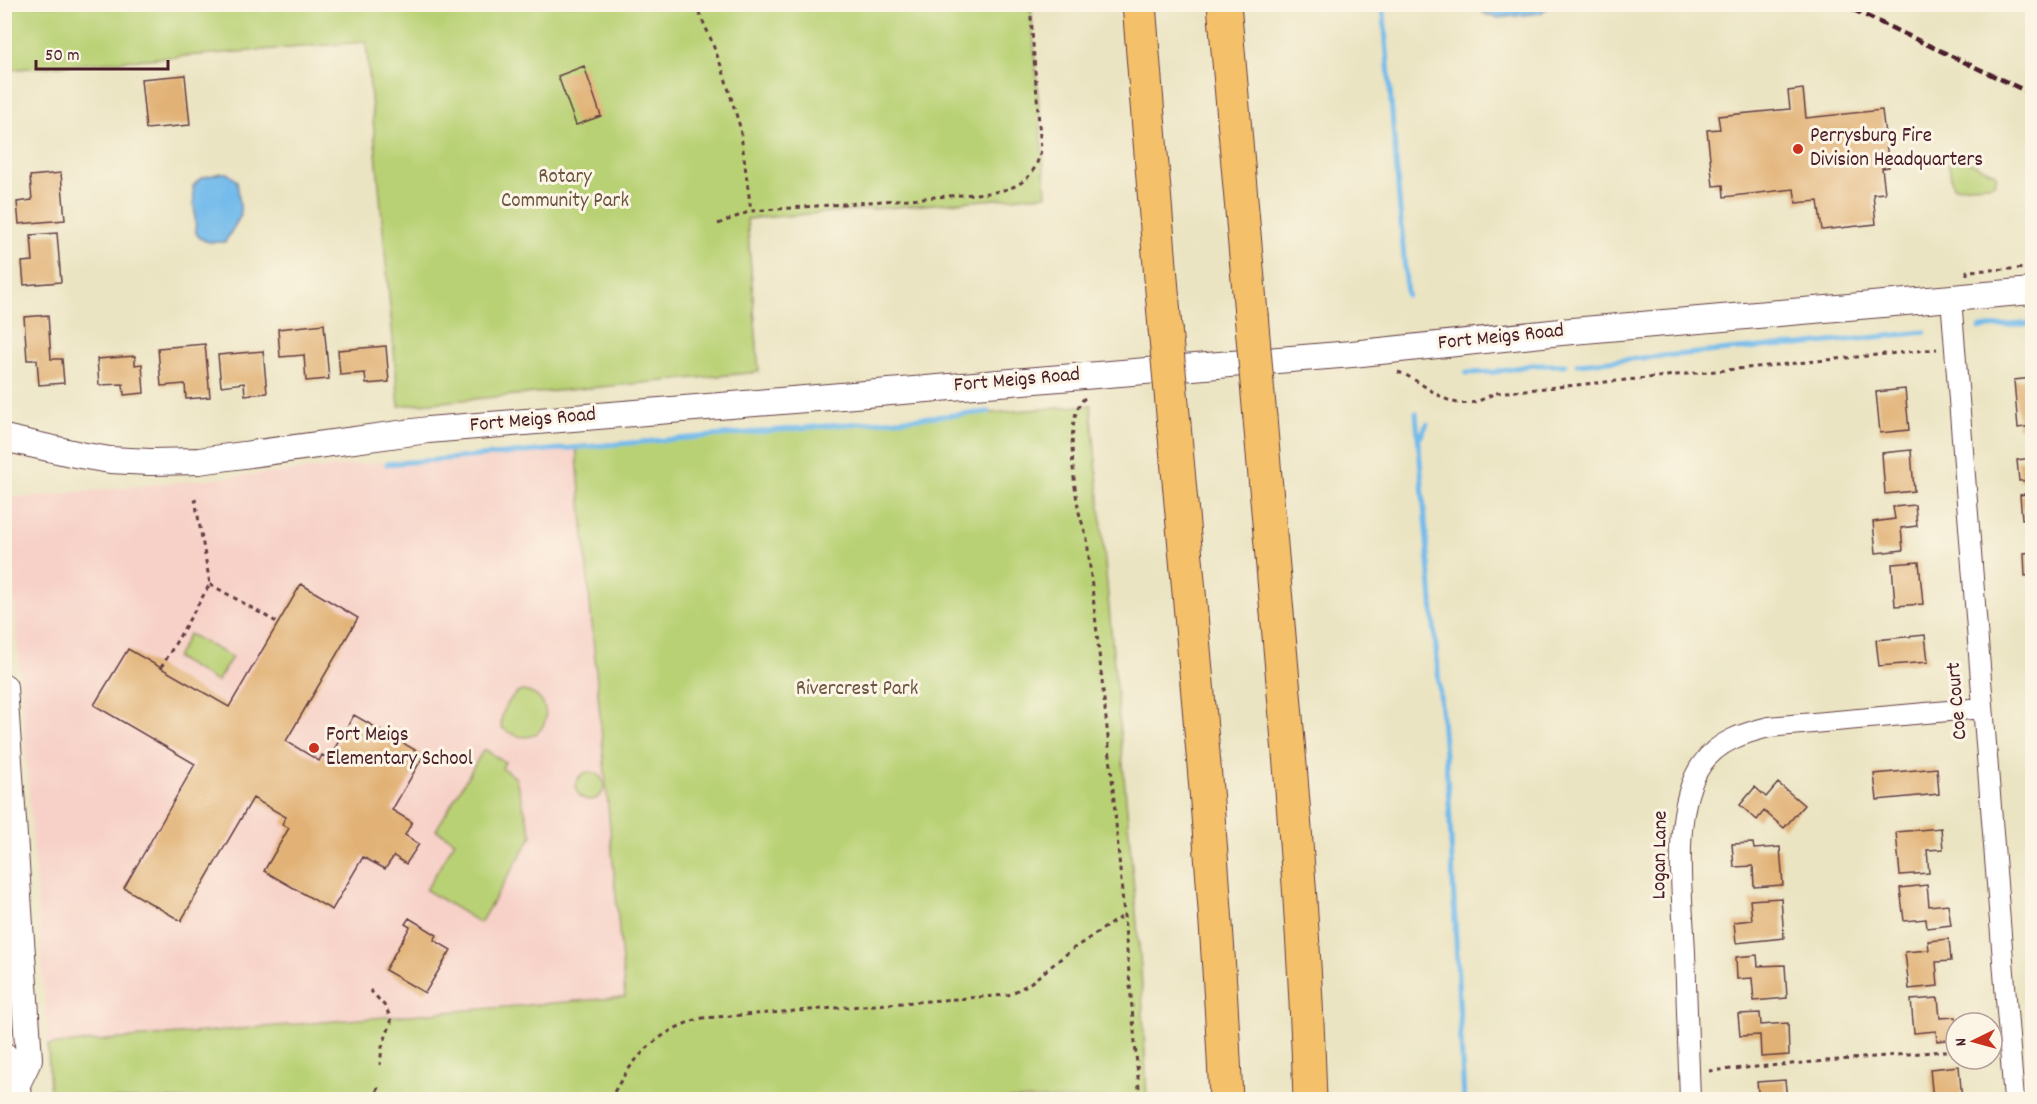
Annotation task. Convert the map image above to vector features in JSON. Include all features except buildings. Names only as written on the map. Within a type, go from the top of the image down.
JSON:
[{"type":"highway","points":[[1139,4],[1165,328],[1211,838],[1222,996],[1226,1100]]},
{"type":"highway","points":[[1224,4],[1296,846],[1308,1030],[1310,1100]]},
{"type":"street","name":"Fort Meigs Road","points":[[4,438],[80,456],[110,460],[199,461],[428,430],[1352,354],[1561,332],[2032,291]]},
{"type":"street","name":"Coe Court","points":[[1951,298],[2014,1100]]},
{"type":"street","points":[[4,687],[7,776],[29,1059],[18,1092]]},
{"type":"street","name":"Logan Lane","points":[[1690,1100],[1682,825],[1690,786],[1703,762],[1731,739],[1743,733],[1769,727],[1982,708]]},
{"type":"street","points":[[4,1055],[18,1092]]},
{"type":"path","points":[[695,4],[710,37],[740,127],[751,211]]},
{"type":"path","points":[[718,224],[751,211],[988,193],[1022,183],[1030,175],[1041,150],[1030,4]]},
{"type":"path","points":[[1967,271],[2032,268]]},
{"type":"path","points":[[1392,370],[1412,376],[1428,389],[1452,402],[1469,404],[1496,393],[1941,349]]},
{"type":"path","points":[[1092,394],[1082,401],[1076,410],[1072,436],[1079,512],[1087,539],[1112,766],[1140,1100]]},
{"type":"path","points":[[161,668],[210,584],[195,499]]},
{"type":"path","points":[[210,584],[278,623]]},
{"type":"path","points":[[610,1100],[639,1053],[670,1029],[687,1021],[703,1017],[1008,994],[1029,984],[1074,948],[1124,915]]},
{"type":"path","points":[[370,990],[384,1005],[391,1018],[382,1047],[380,1065]]},
{"type":"path","points":[[1709,1071],[1944,1051]]},
{"type":"path","points":[[374,1100],[379,1084]]},
{"type":"shaded area","name":"Fort Meigs Elementary School","points":[[576,446],[625,997],[48,1045],[7,499],[404,460]]},
{"type":"green space","name":"Rotary Community Park","points":[[5,5],[1031,5],[1046,195],[747,219],[759,372],[399,406],[366,42],[5,70]]},
{"type":"green space","points":[[1956,156],[1995,173],[1997,176],[1995,183],[1953,187],[1948,162],[1951,157]]},
{"type":"green space","name":"Rivercrest Park","points":[[1091,405],[1141,968],[1147,1099],[50,1099],[48,1045],[625,997],[576,446]]},
{"type":"green space","points":[[189,634],[232,657],[217,682],[176,658]]},
{"type":"green space","points":[[522,691],[535,695],[542,703],[546,713],[539,731],[530,736],[517,736],[502,728],[501,723],[506,706],[513,696]]},
{"type":"green space","points":[[484,749],[505,762],[502,768],[515,777],[532,836],[480,923],[426,890],[455,841],[436,830]]},
{"type":"green space","points":[[590,772],[600,776],[604,786],[600,796],[590,800],[580,796],[576,786],[580,776]]},
{"type":"water","points":[[1476,5],[1550,5],[1541,13],[1497,18],[1482,12]]},
{"type":"water","points":[[227,173],[237,181],[241,215],[225,242],[209,242],[196,233],[193,186],[201,178]]},
{"type":"waterway","points":[[1383,4],[1407,295]]},
{"type":"waterway","points":[[1980,328],[2032,323]]},
{"type":"waterway","points":[[1577,364],[1925,332]]},
{"type":"waterway","points":[[1466,373],[1495,372],[1531,365],[1565,365]]},
{"type":"waterway","points":[[387,464],[989,412]]},
{"type":"waterway","points":[[1416,413],[1449,801],[1464,1100]]},
{"type":"waterway","points":[[1420,438],[1427,424]]},
{"type":"railway","points":[[1841,4],[2032,94]]},
{"type":"railway","points":[[2027,4],[2032,7]]},
{"type":"place","name":"Perrysburg Fire Division Headquarters","points":[[1798,149]]},
{"type":"place","name":"Fort Meigs Elementary School","points":[[314,748]]}]
